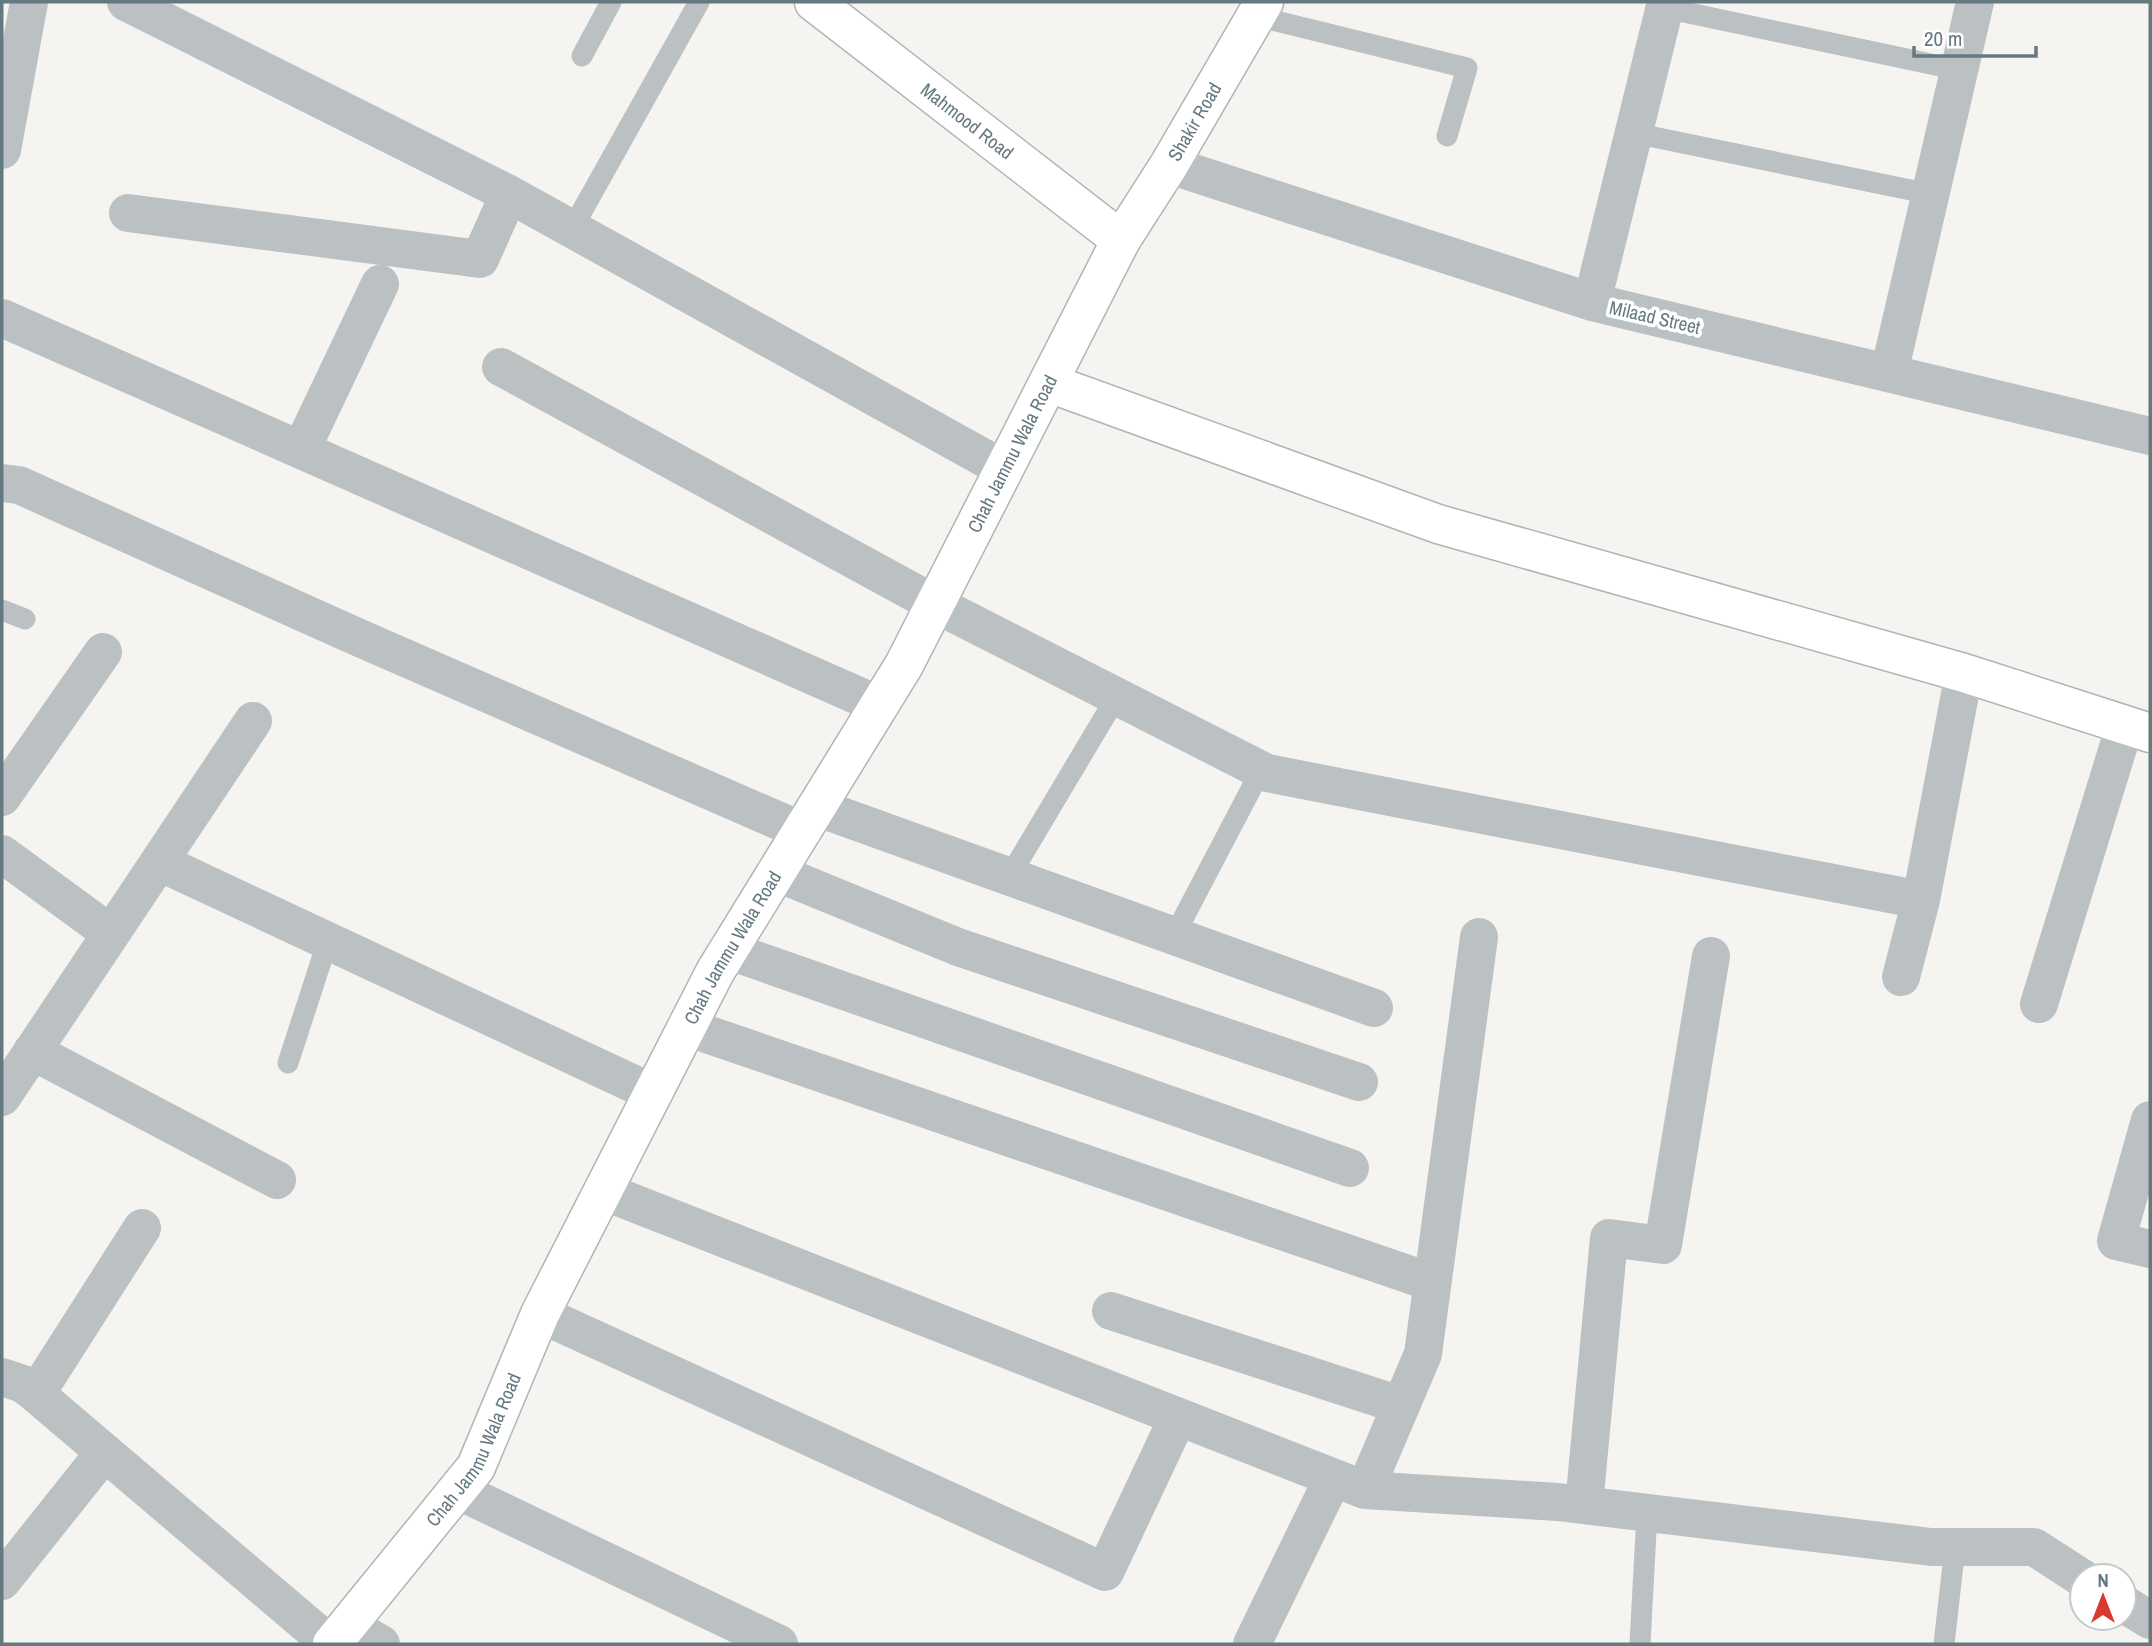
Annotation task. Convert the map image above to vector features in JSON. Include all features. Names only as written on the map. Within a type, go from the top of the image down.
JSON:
[{"type":"street","points":[[2,150],[29,2]]},
{"type":"street","name":"Mahmood Road","points":[[814,2],[1121,240]]},
{"type":"street","points":[[1889,373],[1975,2]]},
{"type":"street","points":[[137,4],[509,194],[1004,469]]},
{"type":"street","points":[[1592,302],[1666,5]]},
{"type":"street","name":"Shakir Road","points":[[1121,240],[1169,165],[1260,9]]},
{"type":"street","name":"Milaad Street","points":[[1169,165],[1592,302],[2150,436]]},
{"type":"street","points":[[128,213],[480,259],[509,194]]},
{"type":"street","name":"Chah Jammu Wala Road","points":[[337,1638],[476,1467],[540,1314],[686,1027],[727,950],[904,665],[1121,240]]},
{"type":"street","points":[[301,450],[380,284]]},
{"type":"street","points":[[2,318],[879,705]]},
{"type":"street","points":[[501,367],[935,604],[1267,773],[1921,900]]},
{"type":"street","points":[[1049,383],[1438,524],[1964,673],[2137,729],[2039,1004]]},
{"type":"street","points":[[2,483],[19,485],[355,636],[809,819],[1009,877],[1374,1008]]},
{"type":"street","points":[[2,797],[103,652]]},
{"type":"street","points":[[1901,977],[1921,900],[1964,673]]},
{"type":"street","points":[[2,1097],[253,721]]},
{"type":"street","points":[[2,854],[110,933]]},
{"type":"street","points":[[159,862],[653,1093]]},
{"type":"street","points":[[775,873],[958,947],[1359,1082]]},
{"type":"street","points":[[1252,1644],[1349,1484],[1401,1405],[1423,1354],[1479,937]]},
{"type":"street","points":[[727,950],[1350,1168]]},
{"type":"street","points":[[1584,1505],[1609,1238],[1662,1245],[1711,956]]},
{"type":"street","points":[[686,1027],[1431,1282]]},
{"type":"street","points":[[32,1051],[277,1180]]},
{"type":"street","points":[[2150,1120],[2116,1241],[2150,1248]]},
{"type":"street","points":[[603,1191],[1349,1484],[1584,1505],[1931,1547],[2034,1547],[2068,1568]]},
{"type":"street","points":[[36,1394],[142,1228]]},
{"type":"street","points":[[1111,1311],[1401,1405]]},
{"type":"street","points":[[540,1314],[1105,1572],[1178,1417]]},
{"type":"street","points":[[2,1377],[23,1384],[36,1394],[104,1453],[337,1638],[381,1644]]},
{"type":"street","points":[[2,1581],[104,1453]]},
{"type":"street","points":[[457,1490],[779,1644]]},
{"type":"lane","points":[[582,56],[611,2]]},
{"type":"lane","points":[[572,229],[699,2]]},
{"type":"lane","points":[[1666,5],[1959,70]]},
{"type":"lane","points":[[1260,9],[1467,68],[1447,136]]},
{"type":"lane","points":[[1634,133],[1930,194]]},
{"type":"lane","points":[[2,610],[25,619]]},
{"type":"lane","points":[[1009,877],[1117,696]]},
{"type":"lane","points":[[1174,936],[1261,770]]},
{"type":"lane","points":[[288,1063],[328,940]]},
{"type":"lane","points":[[1640,1644],[1647,1513]]},
{"type":"lane","points":[[1944,1644],[1955,1547]]}]
